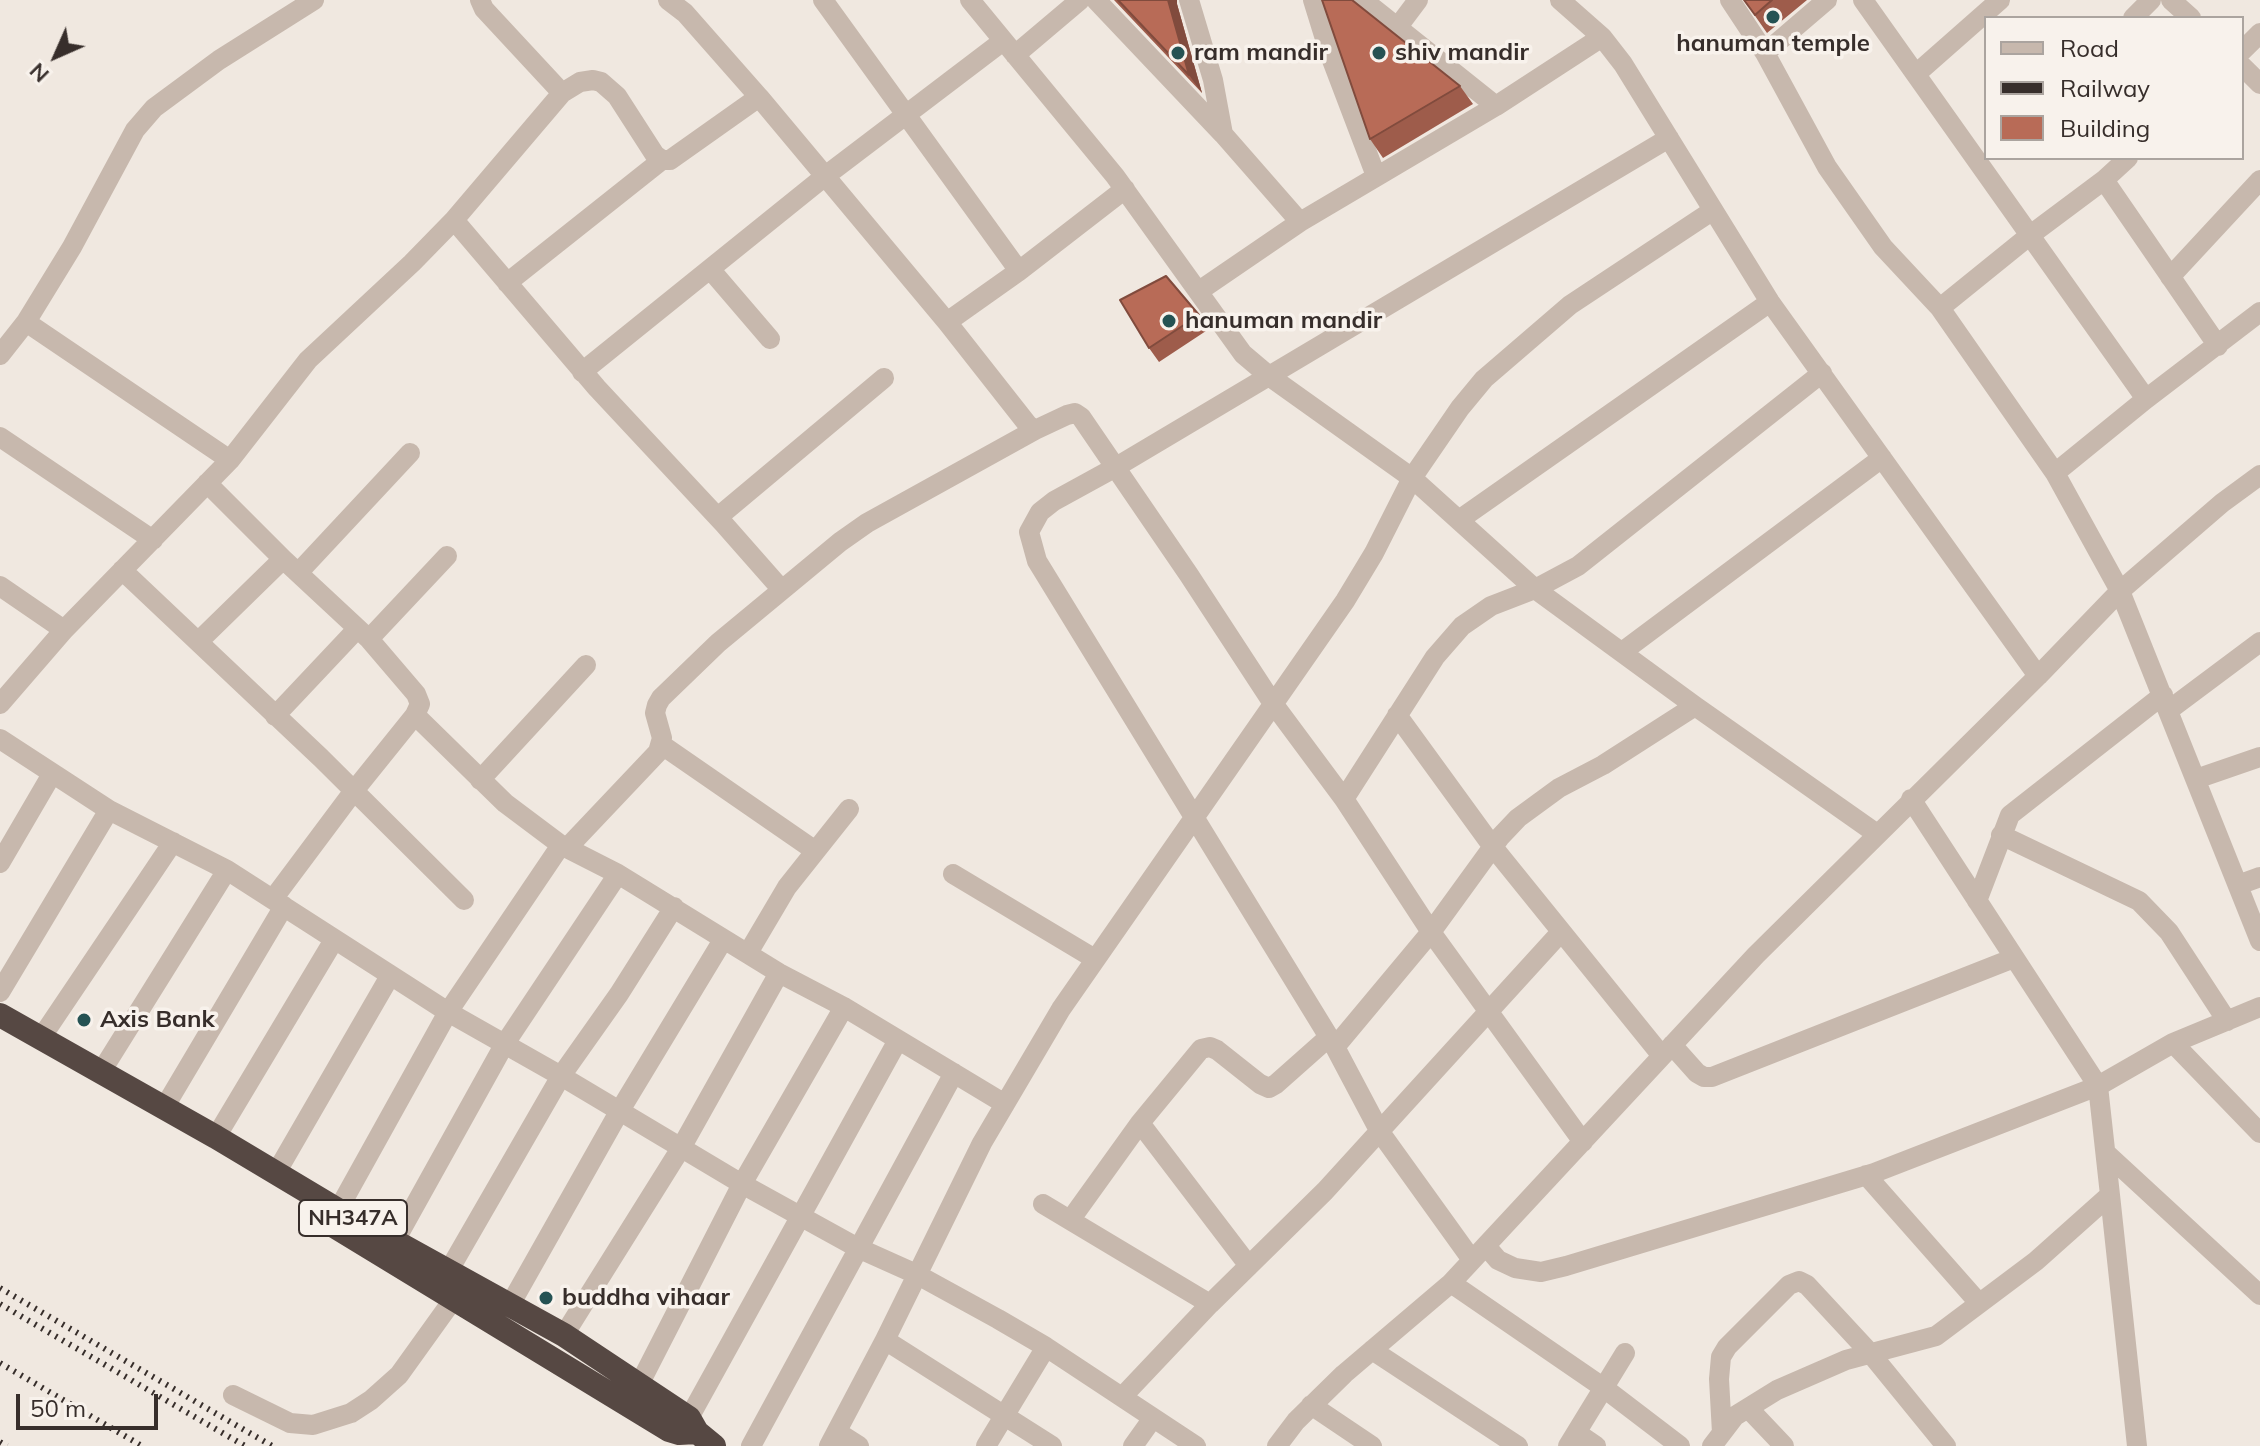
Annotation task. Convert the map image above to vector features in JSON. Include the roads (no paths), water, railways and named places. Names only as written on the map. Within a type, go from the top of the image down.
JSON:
[{"type":"highway","name":"NH347A","points":[[0,1015],[395,1241],[447,1285],[510,1305],[564,1335],[639,1385],[700,1432]]},
{"type":"highway","name":"NH347A","points":[[0,1033],[447,1285],[669,1430],[700,1432]]},
{"type":"street","points":[[0,355],[26,322],[72,247],[135,130],[154,108],[219,60],[314,0]]},
{"type":"street","points":[[480,0],[484,9],[562,93]]},
{"type":"street","points":[[668,0],[685,13],[759,97],[1035,430]]},
{"type":"street","points":[[823,0],[1019,271]]},
{"type":"street","points":[[970,0],[1125,189],[1243,354],[1412,478],[1535,589],[1877,834]]},
{"type":"street","points":[[582,372],[905,115],[1080,0]]},
{"type":"street","points":[[1096,0],[1223,134],[1300,222]]},
{"type":"street","points":[[1189,0],[1213,80],[1223,134]]},
{"type":"street","points":[[1313,0],[1330,55],[1376,176]]},
{"type":"street","points":[[1363,0],[1496,106]]},
{"type":"street","points":[[1397,28],[1418,0]]},
{"type":"street","points":[[1560,0],[1602,37],[1623,64],[1770,302],[2038,676]]},
{"type":"street","points":[[1730,0],[1765,53],[1827,167],[1883,247],[1940,308],[2055,473],[2120,591],[2260,941]]},
{"type":"street","points":[[1765,53],[1827,0]]},
{"type":"street","points":[[1863,0],[1916,74],[1981,153]]},
{"type":"street","points":[[1916,74],[2000,0]]},
{"type":"street","points":[[2135,16],[2151,0]]},
{"type":"street","points":[[2171,0],[2189,16]]},
{"type":"street","points":[[2244,49],[2260,33]]},
{"type":"street","points":[[1199,291],[1300,222],[1496,106],[1602,37]]},
{"type":"street","points":[[2244,68],[2260,84]]},
{"type":"street","points":[[0,704],[64,630],[230,460],[308,360],[454,220],[562,93],[580,82],[601,82],[617,96],[655,155],[662,160],[670,160],[759,97]]},
{"type":"street","points":[[1669,138],[1054,501],[1031,524],[1030,545],[1037,561],[1332,1042],[1380,1132],[1479,1253],[1515,1268],[1541,1272],[1657,1240],[1866,1175],[2098,1086],[2173,1043],[2260,1007]]},
{"type":"street","points":[[507,283],[662,160]]},
{"type":"street","points":[[1985,160],[2029,236],[2146,399]]},
{"type":"street","points":[[1940,308],[2126,160]]},
{"type":"street","points":[[2104,180],[2218,346]]},
{"type":"street","points":[[2170,277],[2260,180]]},
{"type":"street","points":[[947,322],[1125,189]]},
{"type":"street","points":[[859,1446],[833,1439],[982,1143],[1061,1009],[1345,601],[1374,553],[1412,478],[1460,408],[1484,379],[1570,305],[1712,211]]},
{"type":"street","points":[[454,220],[582,372],[782,590]]},
{"type":"street","points":[[710,269],[770,339]]},
{"type":"street","points":[[1459,520],[1770,302]]},
{"type":"street","points":[[2055,473],[2260,312]]},
{"type":"street","points":[[26,322],[230,460]]},
{"type":"street","points":[[1344,799],[1435,657],[1462,626],[1491,606],[1535,589],[1578,566],[1822,373]]},
{"type":"street","points":[[718,517],[884,378]]},
{"type":"street","points":[[338,1210],[448,1012],[564,846],[658,752],[662,745],[655,713],[661,698],[718,643],[867,523],[1035,430],[1075,413],[1116,467],[1272,702],[1344,799],[1431,932],[1583,1142]]},
{"type":"street","points":[[0,437],[153,540]]},
{"type":"street","points":[[199,641],[290,566],[410,453]]},
{"type":"street","points":[[1622,652],[1882,458]]},
{"type":"street","points":[[1277,1446],[1311,1405],[1451,1283],[1756,955],[2120,591],[2222,503],[2260,475]]},
{"type":"street","points":[[164,1108],[278,903],[353,792],[415,715],[420,704],[416,694],[363,634],[207,483]]},
{"type":"street","points":[[275,716],[447,556]]},
{"type":"street","points":[[122,570],[321,758],[464,900]]},
{"type":"street","points":[[0,586],[64,630]]},
{"type":"street","points":[[1977,901],[2010,815],[2166,703],[2260,642]]},
{"type":"street","points":[[480,780],[586,665]]},
{"type":"street","points":[[1071,1219],[1140,1123],[1201,1049],[1210,1047],[1217,1050],[1260,1084],[1269,1088],[1276,1084],[1332,1042],[1431,932],[1518,818],[1538,802],[1629,750],[1695,706]]},
{"type":"street","points":[[415,715],[505,803],[564,846],[618,874],[723,940],[844,1007],[1005,1104]]},
{"type":"street","points":[[1397,715],[1493,847],[1561,932],[1667,1051],[1704,1077],[1712,1077],[2014,958]]},
{"type":"street","points":[[0,739],[109,810],[227,870],[448,1012],[742,1184],[858,1248],[916,1274],[1046,1347],[1196,1446]]},
{"type":"street","points":[[662,745],[814,850]]},
{"type":"street","points":[[2196,779],[2260,757]]},
{"type":"street","points":[[0,863],[52,774]]},
{"type":"street","points":[[1911,799],[2098,1086],[2137,1446]]},
{"type":"street","points":[[748,953],[787,887],[849,809]]},
{"type":"street","points":[[0,992],[109,810]]},
{"type":"street","points":[[2001,835],[2139,901],[2169,932],[2227,1021]]},
{"type":"street","points":[[41,1038],[173,842]]},
{"type":"street","points":[[101,1072],[227,870]]},
{"type":"street","points":[[395,1241],[504,1045],[618,874]]},
{"type":"street","points":[[953,874],[1095,959]]},
{"type":"street","points":[[2238,885],[2260,877]]},
{"type":"street","points":[[233,1395],[290,1423],[313,1425],[351,1413],[399,1375],[561,1076],[619,994],[674,907]]},
{"type":"street","points":[[1122,1397],[1210,1304],[1325,1191],[1561,932]]},
{"type":"street","points":[[216,1137],[334,940]]},
{"type":"street","points":[[510,1305],[619,1112],[723,940]]},
{"type":"street","points":[[564,1335],[681,1148],[779,973]]},
{"type":"street","points":[[276,1173],[390,976]]},
{"type":"street","points":[[639,1385],[742,1184],[844,1007]]},
{"type":"street","points":[[700,1432],[800,1215],[898,1040]]},
{"type":"street","points":[[2173,1043],[2260,1133]]},
{"type":"street","points":[[751,1446],[954,1073]]},
{"type":"street","points":[[1140,1123],[1249,1266]]},
{"type":"street","points":[[2107,1154],[2260,1295]]},
{"type":"street","points":[[1866,1175],[1979,1303]]},
{"type":"street","points":[[1717,1439],[1735,1416],[1777,1390],[1846,1360],[1936,1336],[2036,1261],[2110,1195]]},
{"type":"street","points":[[1043,1204],[1210,1304]]},
{"type":"street","points":[[1717,1439],[1721,1357],[1727,1347],[1789,1285],[1799,1281],[1807,1285],[1871,1354],[1946,1446]]},
{"type":"street","points":[[1451,1283],[1604,1388],[1680,1446]]},
{"type":"street","points":[[885,1340],[1052,1446]]},
{"type":"street","points":[[986,1446],[1046,1347]]},
{"type":"street","points":[[1372,1350],[1518,1446]]},
{"type":"street","points":[[1596,1446],[1573,1439],[1625,1353]]},
{"type":"street","points":[[1311,1405],[1372,1446]]},
{"type":"street","points":[[1748,1408],[1784,1446]]},
{"type":"street","points":[[1133,1446],[1153,1418]]},
{"type":"railway","points":[[0,1288],[272,1446]]},
{"type":"railway","points":[[0,1304],[245,1446]]},
{"type":"railway","points":[[0,1363],[142,1446]]},
{"type":"railway","points":[[0,1442],[7,1446]]},
{"type":"place","name":"hanuman temple","points":[[1773,17]]},
{"type":"place","name":"ram mandir","points":[[1178,53]]},
{"type":"place","name":"shiv mandir","points":[[1379,53]]},
{"type":"place","name":"hanuman mandir","points":[[1169,321]]},
{"type":"place","name":"Axis Bank","points":[[84,1020]]},
{"type":"place","name":"buddha vihaar","points":[[546,1298]]}]
